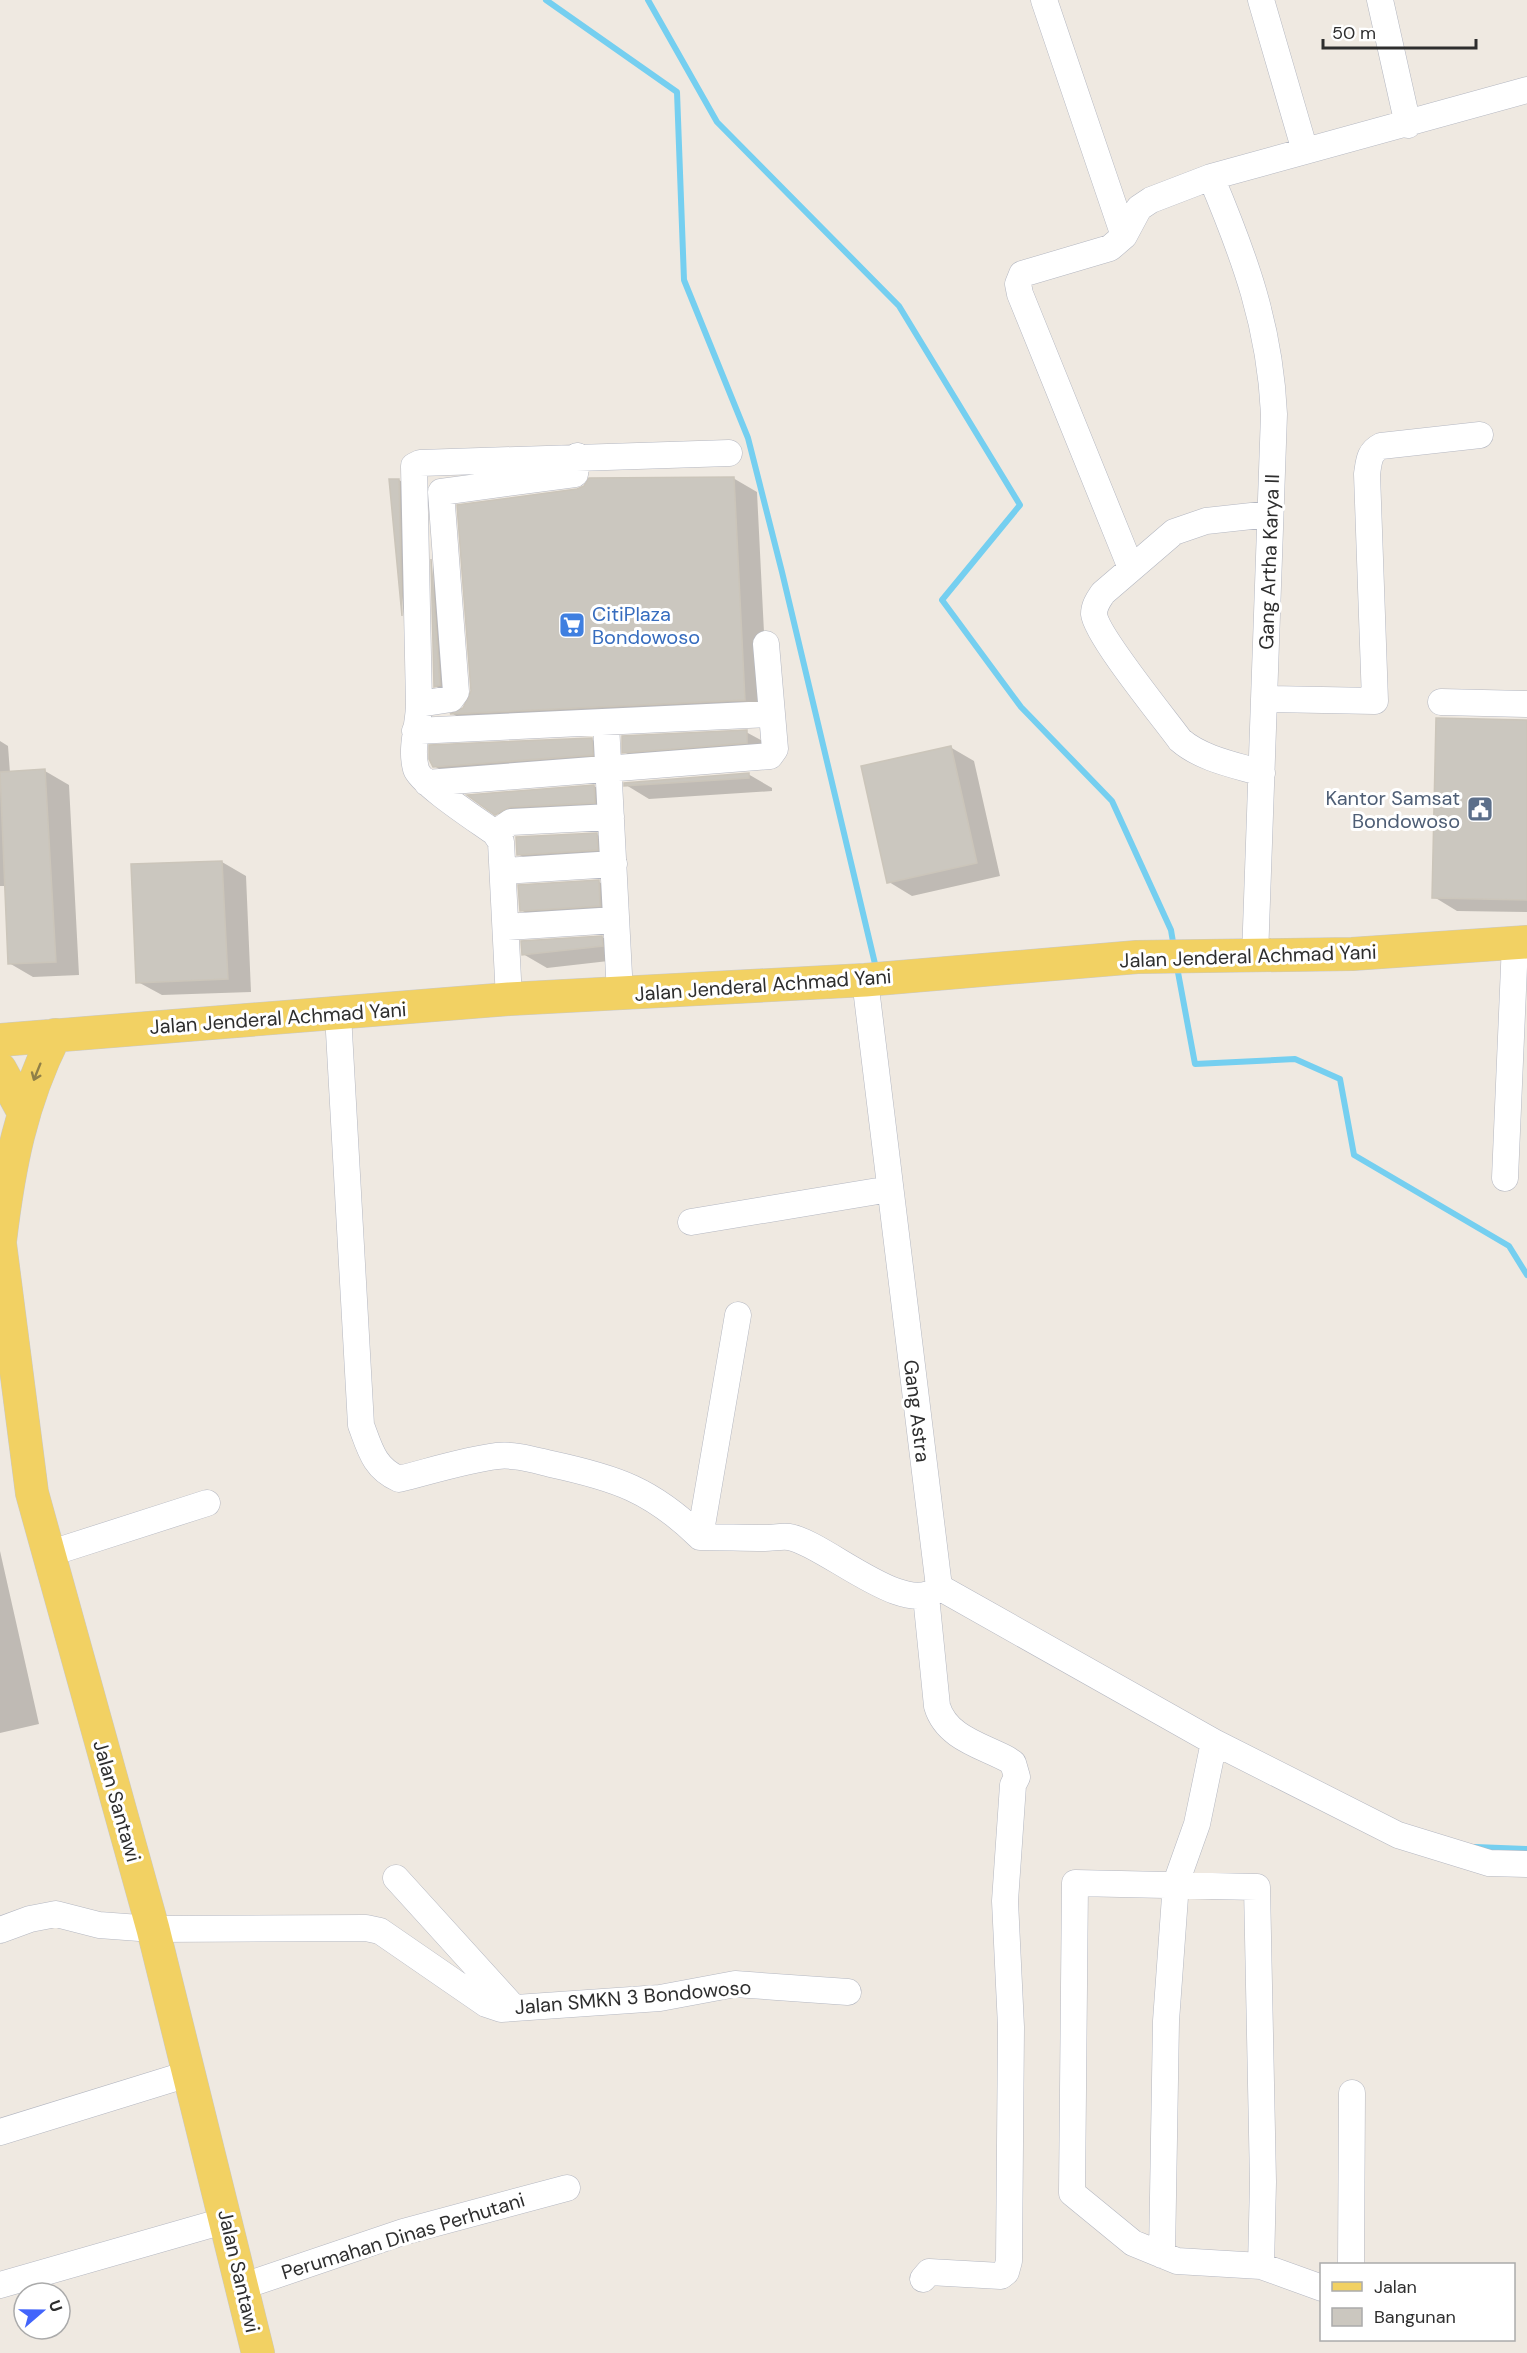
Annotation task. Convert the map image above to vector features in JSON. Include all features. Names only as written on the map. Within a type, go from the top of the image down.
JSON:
[{"type":"main road","name":"Jalan Jenderal Achmad Yani","points":[[0,1040],[509,999],[878,978],[1137,957],[1255,957],[1521,942]]},
{"type":"main road","points":[[23,1111],[36,1074],[55,1035]]},
{"type":"main road","points":[[0,1069],[23,1111]]},
{"type":"main road","name":"Jalan Santawi","points":[[23,1111],[4,1174],[0,1243],[32,1493],[191,2073],[258,2353]]},
{"type":"street","points":[[1044,0],[1124,236]]},
{"type":"street","points":[[1261,0],[1305,151]]},
{"type":"street","points":[[1380,0],[1408,125]]},
{"type":"street","points":[[1131,568],[1017,284],[1026,271],[1095,254],[1110,248],[1124,236],[1139,208],[1151,200],[1211,177],[1408,125],[1527,90]]},
{"type":"street","name":"Gang Artha Karya II","points":[[1211,177],[1237,239],[1252,283],[1272,368],[1274,414],[1255,957]]},
{"type":"street","points":[[1265,699],[1375,701],[1367,474],[1372,450],[1381,446],[1480,435]]},
{"type":"street","points":[[509,999],[501,842],[495,832],[427,783],[416,768],[415,731],[419,719],[419,704],[412,472],[414,466],[420,463],[577,456],[729,453]]},
{"type":"street","points":[[413,494],[575,474],[577,456]]},
{"type":"street","points":[[419,704],[451,699],[456,692],[441,492]]},
{"type":"street","points":[[1262,773],[1190,749],[1180,740],[1103,636],[1094,612],[1096,603],[1131,568],[1174,532],[1189,525],[1270,514]]},
{"type":"street","points":[[427,783],[770,756],[774,749],[765,644]]},
{"type":"street","points":[[1441,702],[1527,704]]},
{"type":"street","points":[[415,731],[606,724],[771,714]]},
{"type":"street","points":[[606,724],[620,994]]},
{"type":"street","points":[[495,832],[511,822],[611,817]]},
{"type":"street","points":[[503,871],[614,864]]},
{"type":"street","points":[[506,927],[616,920]]},
{"type":"street","points":[[1505,1178],[1517,1127],[1521,942]]},
{"type":"street","name":"Gang Astra","points":[[878,978],[890,1189],[933,1591],[937,1706],[943,1722],[951,1731],[1013,1763],[1017,1777],[1013,1785],[1005,1901],[1011,2027],[1009,2261],[1001,2276],[929,2272],[923,2278]]},
{"type":"street","points":[[338,1014],[361,1425],[374,1457],[385,1473],[399,1479],[496,1456],[514,1455],[622,1482],[649,1496],[680,1518],[700,1537],[788,1537],[806,1543],[880,1586],[918,1597],[933,1591],[1214,1742],[1398,1835],[1489,1863],[1527,1864]]},
{"type":"street","points":[[692,1222],[890,1189]]},
{"type":"street","points":[[700,1537],[738,1315]]},
{"type":"street","points":[[48,1554],[207,1503]]},
{"type":"street","points":[[1162,2255],[1166,2021],[1176,1883],[1197,1824],[1214,1742]]},
{"type":"street","points":[[396,1878],[514,2008]]},
{"type":"street","points":[[1261,2266],[1263,2182],[1257,1887],[1176,1883],[1075,1883],[1072,2193],[1133,2243],[1177,2261],[1261,2266],[1320,2287]]},
{"type":"street","name":"Jalan SMKN 3 Bondowoso","points":[[0,1930],[30,1919],[56,1914],[99,1925],[153,1929],[352,1927],[380,1931],[486,2004],[501,2009],[660,1998],[735,1984],[848,1992]]},
{"type":"street","points":[[0,2132],[191,2073]]},
{"type":"street","points":[[1351,2263],[1352,2093]]},
{"type":"street","name":"Perumahan Dinas Perhutani","points":[[241,2287],[403,2232],[567,2188]]},
{"type":"street","points":[[0,2285],[227,2220]]},
{"type":"building","points":[[734,477],[745,700],[450,714],[463,708],[471,691],[457,505],[577,489],[584,486],[589,478]]},
{"type":"building","points":[[389,479],[399,479],[402,616]]},
{"type":"building","points":[[431,559],[440,685],[434,687]]},
{"type":"building","name":"Kantor Samsat Bondowoso","points":[[1436,718],[1527,720],[1527,900],[1432,898]]},
{"type":"building","points":[[747,730],[747,743],[622,753],[622,736]]},
{"type":"building","points":[[592,738],[593,755],[433,767],[429,759],[429,745]]},
{"type":"building","points":[[951,746],[977,863],[887,883],[861,766]]},
{"type":"building","points":[[45,769],[56,962],[8,964],[0,772]]},
{"type":"building","points":[[749,773],[749,778],[624,786],[624,783]]},
{"type":"building","points":[[594,785],[595,803],[510,807],[495,815],[467,795]]},
{"type":"building","points":[[597,833],[598,850],[517,855],[516,837]]},
{"type":"building","points":[[222,861],[228,979],[136,983],[131,864]]},
{"type":"building","points":[[599,880],[600,906],[520,911],[518,885]]},
{"type":"building","points":[[602,936],[603,946],[522,955],[521,941]]},
{"type":"waterway","points":[[546,0],[677,92],[684,280],[748,438],[876,968]]},
{"type":"waterway","points":[[648,0],[717,122],[899,306],[1020,505],[942,600],[1021,707],[1112,801],[1171,930],[1174,948]]},
{"type":"waterway","points":[[1177,967],[1195,1064],[1295,1059],[1340,1079],[1354,1155],[1509,1246],[1527,1275]]},
{"type":"waterway","points":[[1475,1847],[1527,1849]]},
{"type":"place","name":"CitiPlaza Bondowoso","points":[[572,625]]},
{"type":"place","name":"Kantor Samsat Bondowoso","points":[[1480,809]]}]
